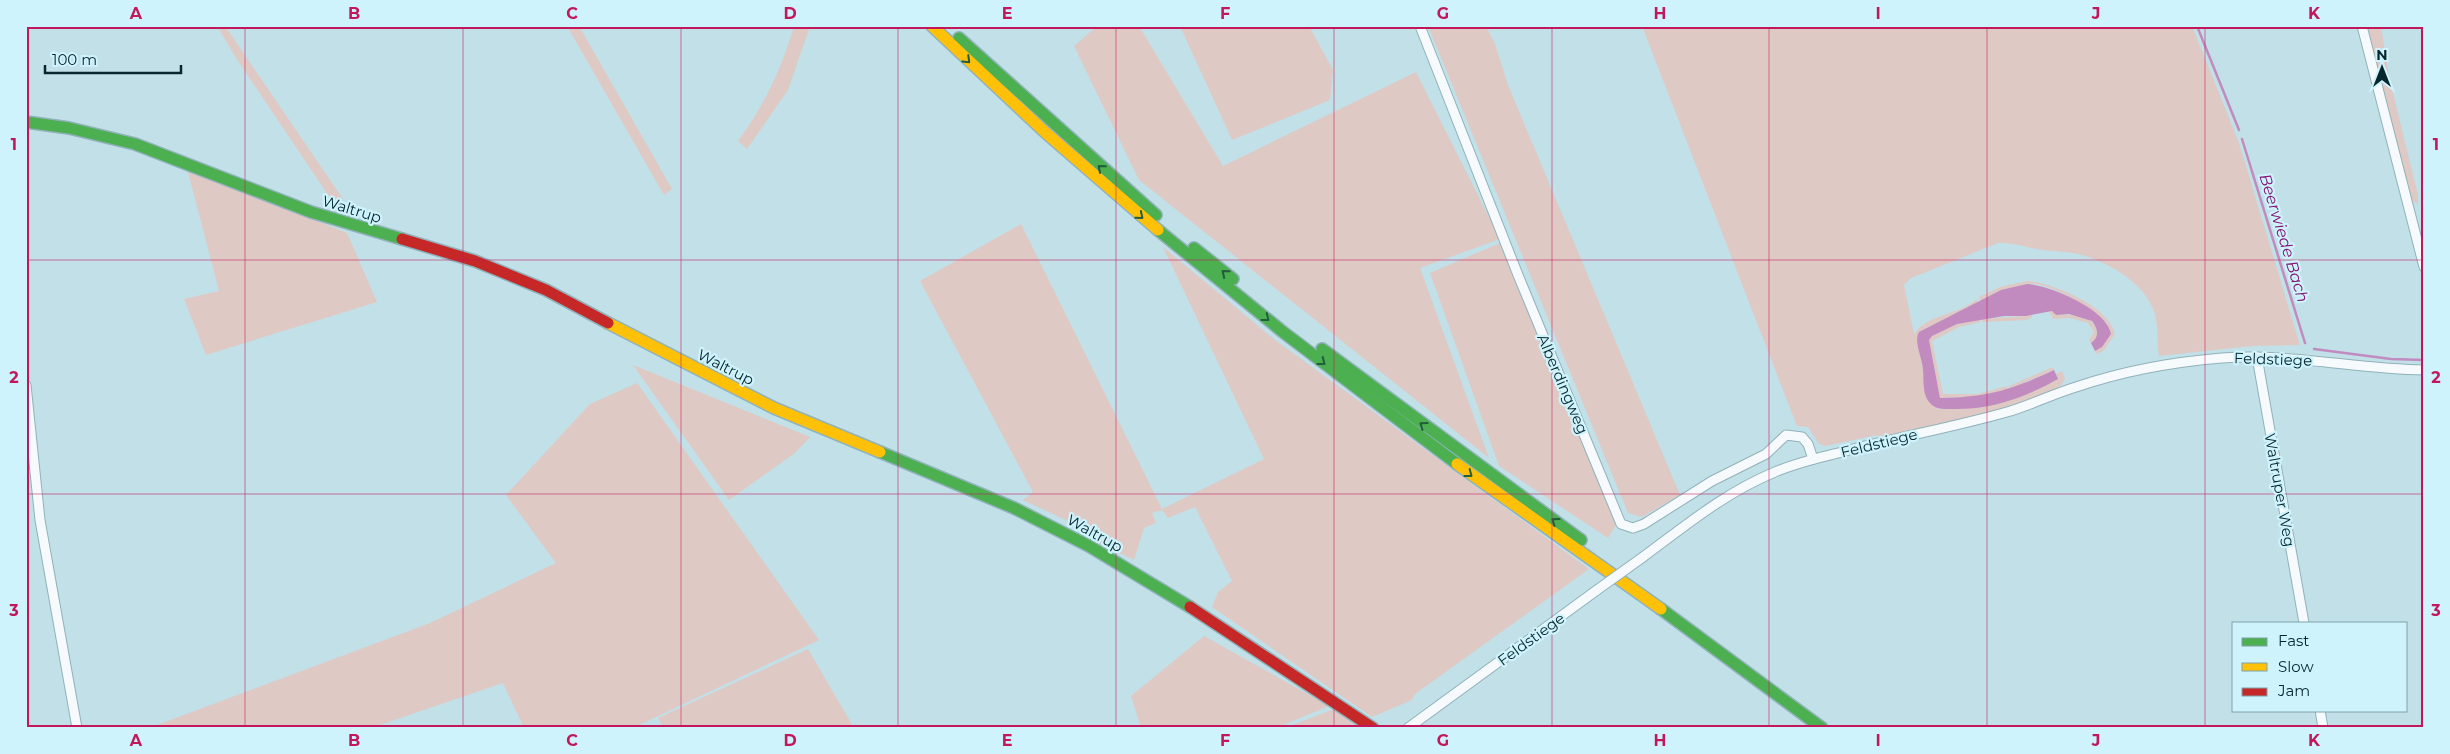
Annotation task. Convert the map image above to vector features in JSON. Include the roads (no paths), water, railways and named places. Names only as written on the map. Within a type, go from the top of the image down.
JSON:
[{"type":"main road","points":[[932,26],[1039,127],[1121,200],[1283,332],[1490,490],[1606,569],[1822,728]]},
{"type":"main road","points":[[947,26],[1102,170],[1255,297],[1415,419],[1836,728]]},
{"type":"main road","name":"Waltrup","points":[[26,122],[70,128],[134,144],[311,212],[468,259],[539,287],[753,398],[1014,508],[1089,546],[1173,596],[1373,728]]},
{"type":"street","name":"Alberdingweg","points":[[1420,26],[1518,275],[1622,524],[1633,528],[1644,524],[1712,481],[1766,454],[1786,435],[1802,437],[1808,444],[1814,459]]},
{"type":"street","points":[[2362,26],[2424,267]]},
{"type":"street","name":"Feldstiege","points":[[1408,728],[1734,492],[1776,471],[1814,459],[2004,413],[2078,386],[2133,371],[2205,360],[2257,357],[2302,359],[2384,369],[2424,370]]},
{"type":"street","name":"Waltruper Weg","points":[[2257,357],[2304,622]]},
{"type":"street","points":[[26,385],[40,520],[77,728]]},
{"type":"street","points":[[2320,712],[2323,728]]},
{"type":"waterway","name":"Beerwiede Bach","points":[[2197,26],[2239,130]]},
{"type":"waterway","name":"Beerwiede Bach","points":[[2242,139],[2305,343]]},
{"type":"waterway","name":"Beerwiede Bach","points":[[2314,349],[2391,359],[2424,360]]}]
